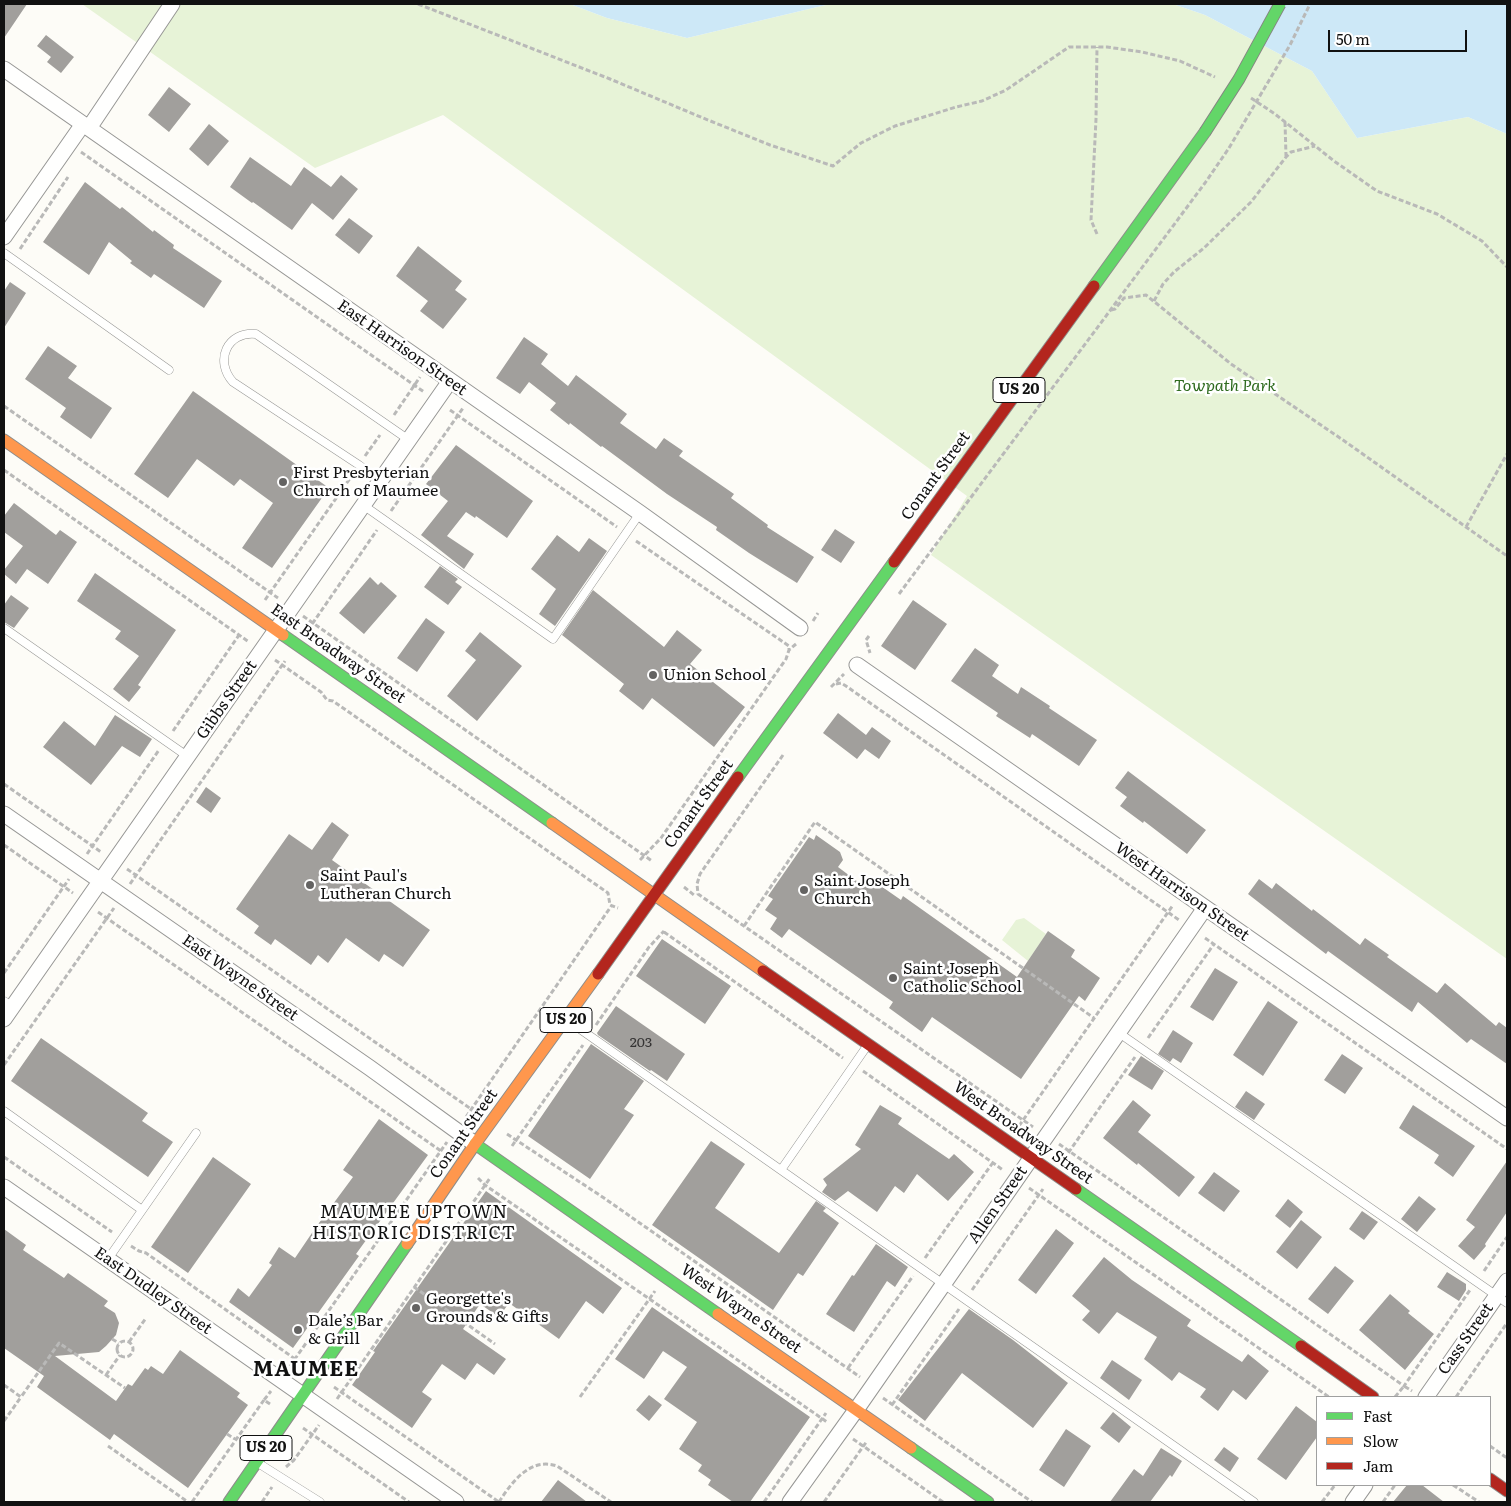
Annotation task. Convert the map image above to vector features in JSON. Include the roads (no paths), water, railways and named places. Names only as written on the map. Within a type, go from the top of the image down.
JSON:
[{"type":"street","points":[[4,237],[90,129],[172,4]]},
{"type":"street","name":"Conant Street","points":[[228,1502],[475,1144],[1205,132],[1239,79],[1280,4]]},
{"type":"street","name":"East Harrison Street","points":[[4,69],[640,513],[802,632]]},
{"type":"street","name":"Gibbs Street","points":[[7,1009],[86,902],[450,381]]},
{"type":"street","name":"East Broadway Street","points":[[4,440],[654,894]]},
{"type":"street","name":"West Harrison Street","points":[[857,666],[1507,1118]]},
{"type":"street","name":"East Wayne Street","points":[[4,814],[475,1144]]},
{"type":"street","name":"West Broadway Street","points":[[654,894],[1372,1396]]},
{"type":"street","name":"Allen Street","points":[[790,1502],[1205,908]]},
{"type":"street","name":"West Wayne Street","points":[[475,1144],[988,1502]]},
{"type":"street","name":"East Dudley Street","points":[[4,1187],[456,1502]]},
{"type":"street","name":"Cass Street","points":[[1420,1395],[1502,1300],[1507,1280]]},
{"type":"street","points":[[1491,1480],[1507,1491]]},
{"type":"street","points":[[1353,1502],[1364,1486]]},
{"type":"lane","points":[[4,253],[169,370]]},
{"type":"lane","points":[[380,481],[359,465],[233,382],[226,375],[222,362],[228,346],[237,337],[245,333],[256,334],[408,440]]},
{"type":"lane","points":[[363,505],[553,639],[640,513]]},
{"type":"lane","points":[[4,628],[187,756]]},
{"type":"lane","points":[[566,1020],[1254,1502]]},
{"type":"lane","points":[[1119,1032],[1502,1300]]},
{"type":"lane","points":[[781,1170],[868,1044]]},
{"type":"lane","points":[[4,1112],[142,1210]]},
{"type":"lane","points":[[108,1259],[196,1133]]},
{"type":"lane","points":[[257,1462],[320,1502]]},
{"type":"water","points":[[570,4],[830,4],[687,38],[607,18]]},
{"type":"water","points":[[1173,4],[1507,4],[1507,134],[1468,117],[1357,138],[1312,71],[1205,15]]},
{"type":"place","name":"First Presbyterian Church of Maumee","points":[[283,482]]},
{"type":"place","name":"Union School","points":[[653,675]]},
{"type":"place","name":"Saint Paul's Lutheran Church","points":[[310,885]]},
{"type":"place","name":"Saint Joseph Church","points":[[804,890]]},
{"type":"place","name":"Saint Joseph Catholic School","points":[[893,978]]},
{"type":"place","name":"Georgette's Grounds & Gifts","points":[[416,1308]]},
{"type":"place","name":"Dale’s Bar & Grill","points":[[298,1330]]},
{"type":"district","name":"MAUMEE UPTOWN HISTORIC DISTRICT","points":[[414,1223]]},
{"type":"district","name":"MAUMEE","points":[[306,1370]]},
{"type":"park label","name":"Towpath Park","points":[[1225,386]]}]
